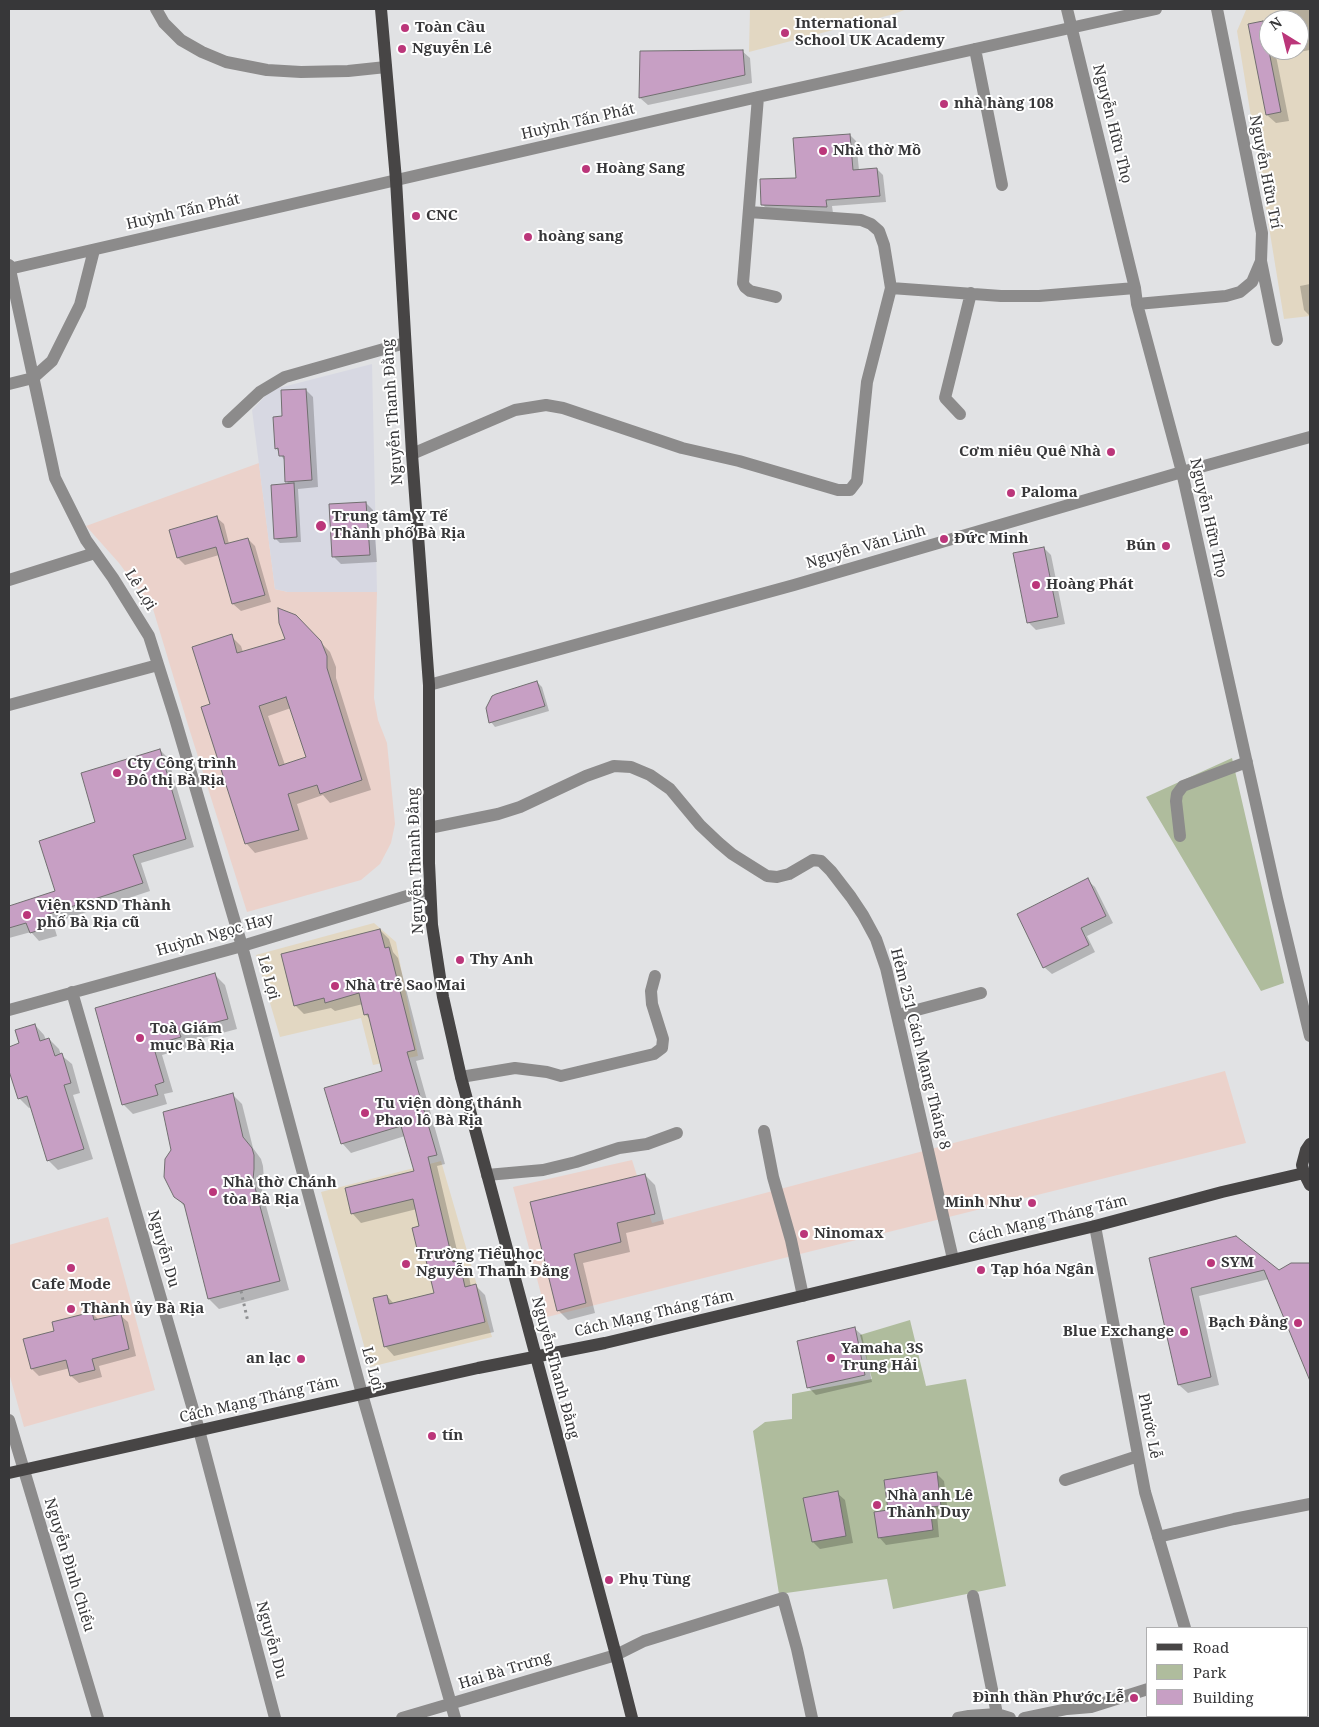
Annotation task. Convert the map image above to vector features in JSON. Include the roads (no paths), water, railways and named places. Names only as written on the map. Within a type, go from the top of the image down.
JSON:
[{"type":"main road","name":"Nguyễn Thanh Đằng","points":[[381,9],[396,180],[412,454],[429,685],[429,828],[432,925],[443,996],[461,1077],[632,1718]]},
{"type":"main road","points":[[1310,1144],[1303,1157],[1304,1173],[1310,1184]]},
{"type":"main road","name":"Cách Mạng Tháng Tám","points":[[9,1473],[478,1368],[606,1343],[1095,1226],[1222,1192],[1304,1173]]},
{"type":"street","points":[[156,9],[164,22],[181,40],[202,52],[226,62],[267,70],[301,72],[348,71],[386,67]]},
{"type":"street","name":"Nguyễn Hữu Thọ","points":[[1067,9],[1135,288],[1137,304],[1182,472],[1310,1036]]},
{"type":"street","name":"Huỳnh Tấn Phát","points":[[9,268],[758,97],[1156,9]]},
{"type":"street","name":"Nguyễn Hữu Trí","points":[[1137,304],[1226,296],[1240,292],[1252,282],[1261,262],[1262,233],[1216,9]]},
{"type":"street","points":[[975,49],[1002,185]]},
{"type":"street","points":[[758,97],[742,283],[750,291],[776,298]]},
{"type":"street","points":[[412,454],[516,410],[546,405],[563,408],[682,448],[739,461],[838,490],[850,490],[857,481],[867,382],[891,288],[884,246],[879,231],[871,224],[861,220],[749,212]]},
{"type":"street","points":[[9,384],[33,378],[52,362],[80,305],[94,250]]},
{"type":"street","points":[[1261,262],[1277,340]]},
{"type":"street","name":"Lê Lợi","points":[[9,268],[55,478],[86,540],[114,578],[148,636],[158,665],[242,946],[362,1394],[455,1718]]},
{"type":"street","points":[[891,288],[1001,296],[1039,296],[1135,288]]},
{"type":"street","points":[[960,414],[945,398],[971,293]]},
{"type":"street","points":[[228,422],[260,392],[285,377],[405,343]]},
{"type":"street","name":"Nguyễn Văn Linh","points":[[429,685],[794,585],[1182,472],[1310,437]]},
{"type":"street","points":[[9,580],[95,553]]},
{"type":"street","points":[[9,705],[158,665]]},
{"type":"street","points":[[1180,836],[1176,801],[1177,794],[1183,786],[1247,762]]},
{"type":"street","name":"Hẻm 251 Cách Mạng Tháng 8","points":[[429,828],[498,814],[520,807],[586,776],[614,766],[631,767],[650,775],[670,789],[700,825],[719,843],[767,876],[777,877],[789,874],[812,860],[821,862],[851,897],[876,939],[886,968],[953,1259]]},
{"type":"street","name":"Huỳnh Ngọc Hay","points":[[9,1010],[242,946],[430,889]]},
{"type":"street","points":[[461,1077],[515,1068],[547,1072],[561,1076],[654,1054],[662,1048],[663,1039],[652,1004],[651,991],[655,976]]},
{"type":"street","name":"Nguyễn Du","points":[[72,992],[199,1430],[275,1718]]},
{"type":"street","points":[[898,1015],[981,993]]},
{"type":"street","points":[[487,1175],[543,1170],[619,1148],[647,1144],[677,1132]]},
{"type":"street","points":[[764,1132],[773,1177],[791,1240],[804,1296]]},
{"type":"street","name":"Phước Lễ","points":[[1095,1226],[1145,1492],[1185,1627]]},
{"type":"street","name":"Nguyễn Đình Chiểu","points":[[9,1420],[98,1718]]},
{"type":"street","points":[[1066,1480],[1138,1456]]},
{"type":"street","points":[[1158,1537],[1310,1504]]},
{"type":"street","points":[[973,1596],[997,1714]]},
{"type":"street","name":"Hai Bà Trưng","points":[[402,1718],[616,1655],[644,1641],[783,1598],[798,1649],[812,1718]]},
{"type":"street","points":[[1024,1718],[1067,1709],[1092,1713],[1146,1690]]},
{"type":"street","points":[[958,1718],[997,1714],[1010,1718]]},
{"type":"place","name":"Toàn Cầu","points":[[405,28]]},
{"type":"place","name":"International School UK Academy","points":[[785,33]]},
{"type":"place","name":"Nguyễn Lê","points":[[402,49]]},
{"type":"place","name":"nhà hàng 108","points":[[944,104]]},
{"type":"place","name":"Nhà thờ Mồ","points":[[823,151]]},
{"type":"place","name":"Hoàng Sang","points":[[586,169]]},
{"type":"place","name":"CNC","points":[[416,216]]},
{"type":"place","name":"hoàng sang","points":[[528,237]]},
{"type":"place","name":"Cơm niêu Quê Nhà","points":[[1111,452]]},
{"type":"place","name":"Paloma","points":[[1011,493]]},
{"type":"place","name":"Trung tâm Y Tế Thành phố Bà Rịa","points":[[321,526]]},
{"type":"place","name":"Đức Minh","points":[[944,539]]},
{"type":"place","name":"Bún","points":[[1166,546]]},
{"type":"place","name":"Hoàng Phát","points":[[1036,585]]},
{"type":"place","name":"Cty Công trình Đô thị Bà Rịa","points":[[117,773]]},
{"type":"place","name":"Viện KSND Thành phố Bà Rịa cũ","points":[[27,915]]},
{"type":"place","name":"Thy Anh","points":[[460,960]]},
{"type":"place","name":"Nhà trẻ Sao Mai","points":[[335,986]]},
{"type":"place","name":"Toà Giám mục Bà Rịa","points":[[140,1038]]},
{"type":"place","name":"Tu viện dòng thánh Phao lô Bà Rịa","points":[[365,1113]]},
{"type":"place","name":"Nhà thờ Chánh tòa Bà Rịa","points":[[213,1192]]},
{"type":"place","name":"Minh Như","points":[[1032,1203]]},
{"type":"place","name":"Ninomax","points":[[804,1234]]},
{"type":"place","name":"SYM","points":[[1211,1263]]},
{"type":"place","name":"Trường Tiểu học Nguyễn Thanh Đằng","points":[[406,1264]]},
{"type":"place","name":"Cafe Mode","points":[[71,1268]]},
{"type":"place","name":"Tạp hóa Ngân","points":[[981,1270]]},
{"type":"place","name":"Thành ủy Bà Rịa","points":[[71,1309]]},
{"type":"place","name":"Bạch Đằng","points":[[1298,1323]]},
{"type":"place","name":"Blue Exchange","points":[[1184,1332]]},
{"type":"place","name":"Yamaha 3S Trung Hải","points":[[831,1358]]},
{"type":"place","name":"an lạc","points":[[301,1359]]},
{"type":"place","name":"tín","points":[[432,1436]]},
{"type":"place","name":"Nhà anh Lê Thành Duy","points":[[877,1505]]},
{"type":"place","name":"Phụ Tùng","points":[[609,1580]]},
{"type":"place","name":"Đình thần Phước Lễ","points":[[1134,1698]]}]
